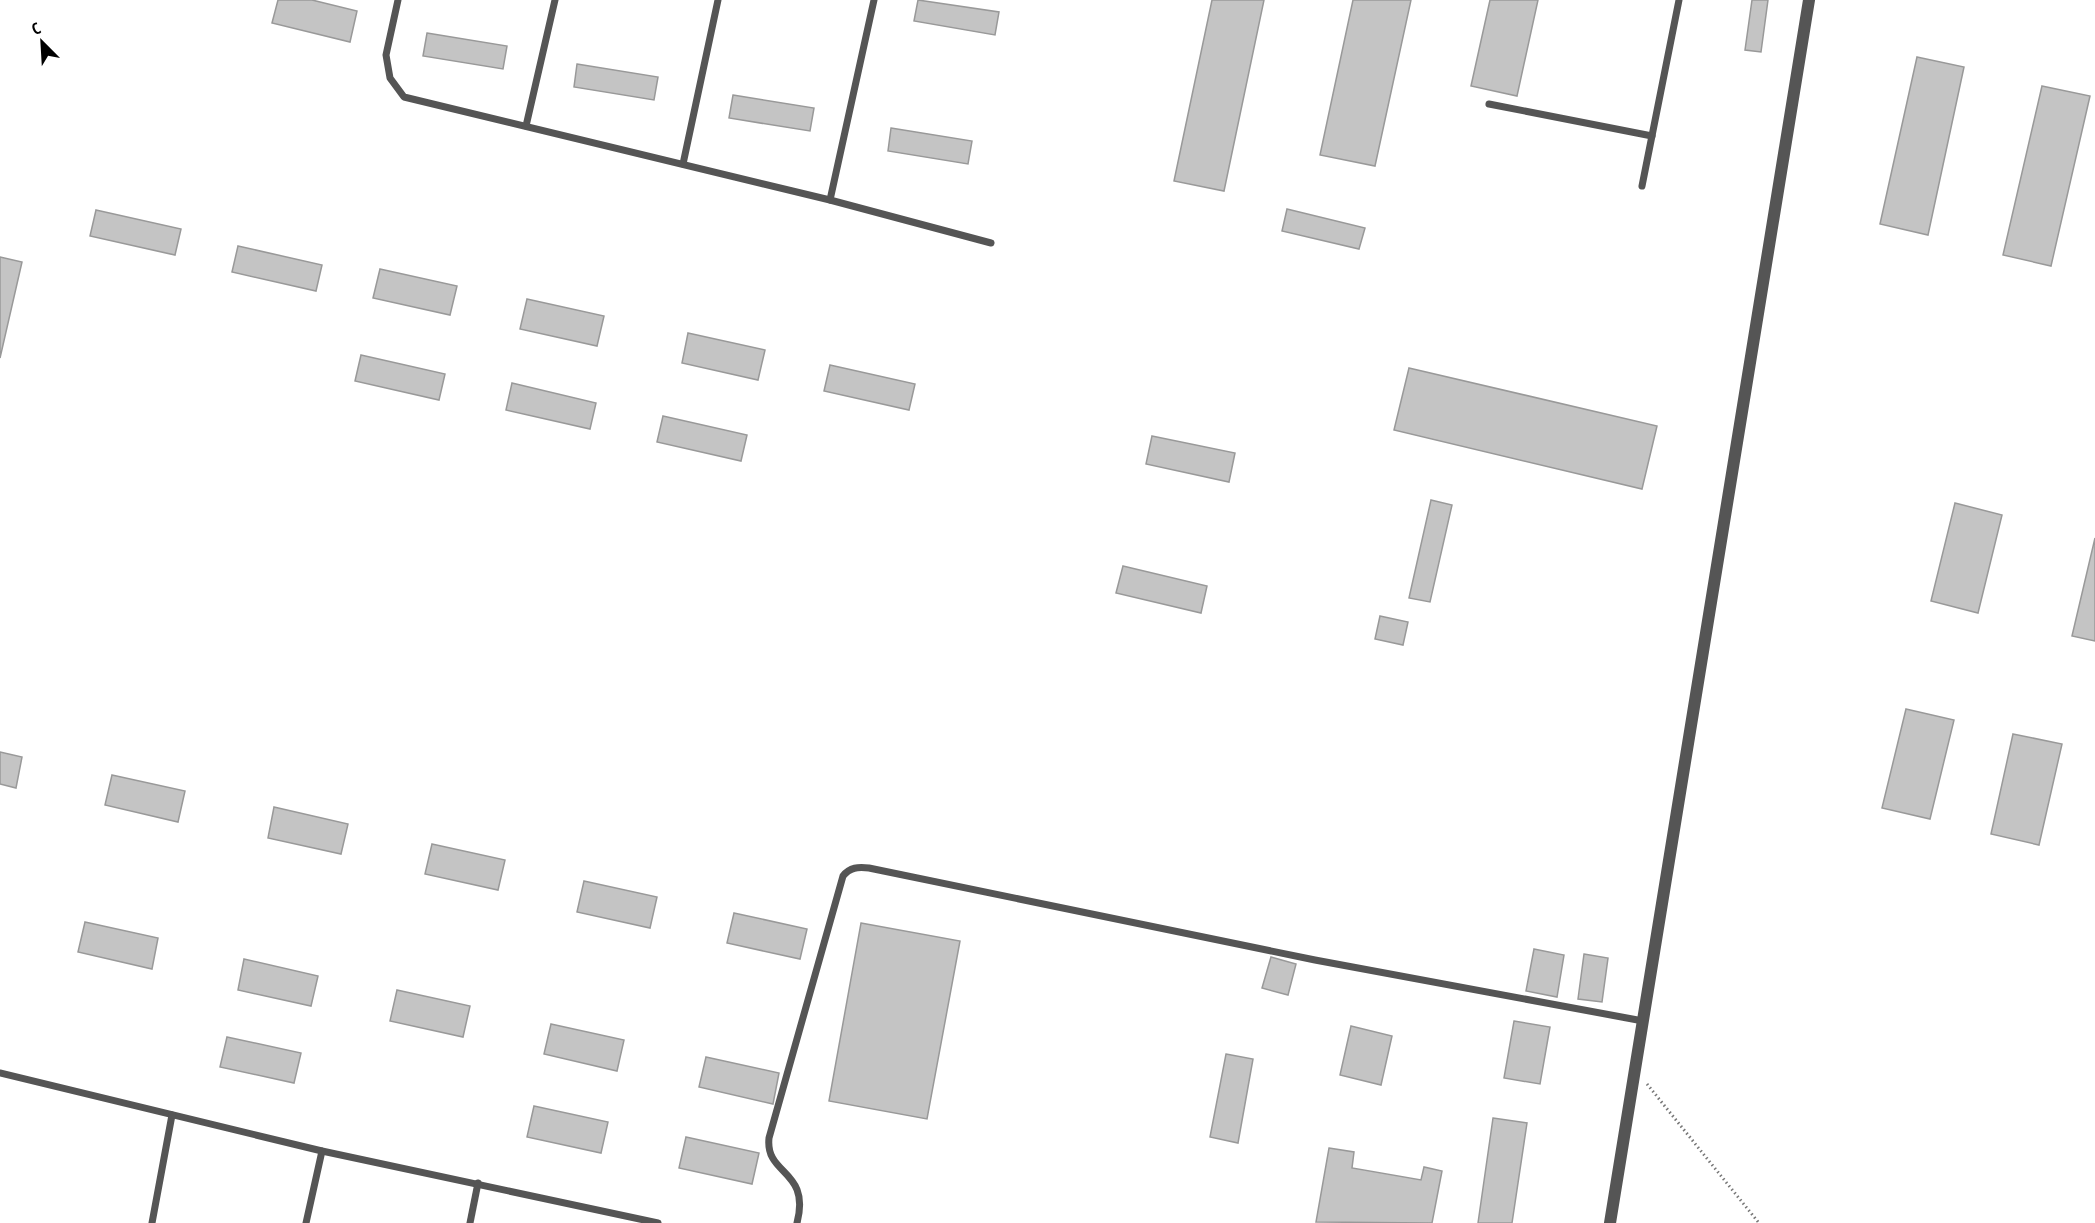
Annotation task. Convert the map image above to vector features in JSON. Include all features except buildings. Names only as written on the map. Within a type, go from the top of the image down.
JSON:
[{"type":"street","points":[[1611,1223],[1809,0]]},
{"type":"lane","points":[[398,0],[386,55],[390,78],[404,97],[830,200],[991,243]]},
{"type":"lane","points":[[526,126],[555,0]]},
{"type":"lane","points":[[683,164],[718,0]]},
{"type":"lane","points":[[830,200],[874,0]]},
{"type":"lane","points":[[1642,186],[1678,0]]},
{"type":"lane","points":[[1489,105],[1652,136]]},
{"type":"lane","points":[[797,1223],[801,1208],[800,1192],[792,1178],[772,1158],[768,1147],[769,1137],[843,876],[847,870],[857,867],[869,867],[1315,960],[1643,1021]]},
{"type":"lane","points":[[0,1073],[322,1151],[478,1183],[633,1220],[658,1223]]},
{"type":"lane","points":[[152,1223],[172,1114]]},
{"type":"lane","points":[[306,1223],[322,1151]]},
{"type":"lane","points":[[470,1223],[478,1183]]},
{"type":"path","points":[[1635,1069],[1759,1223]]}]
